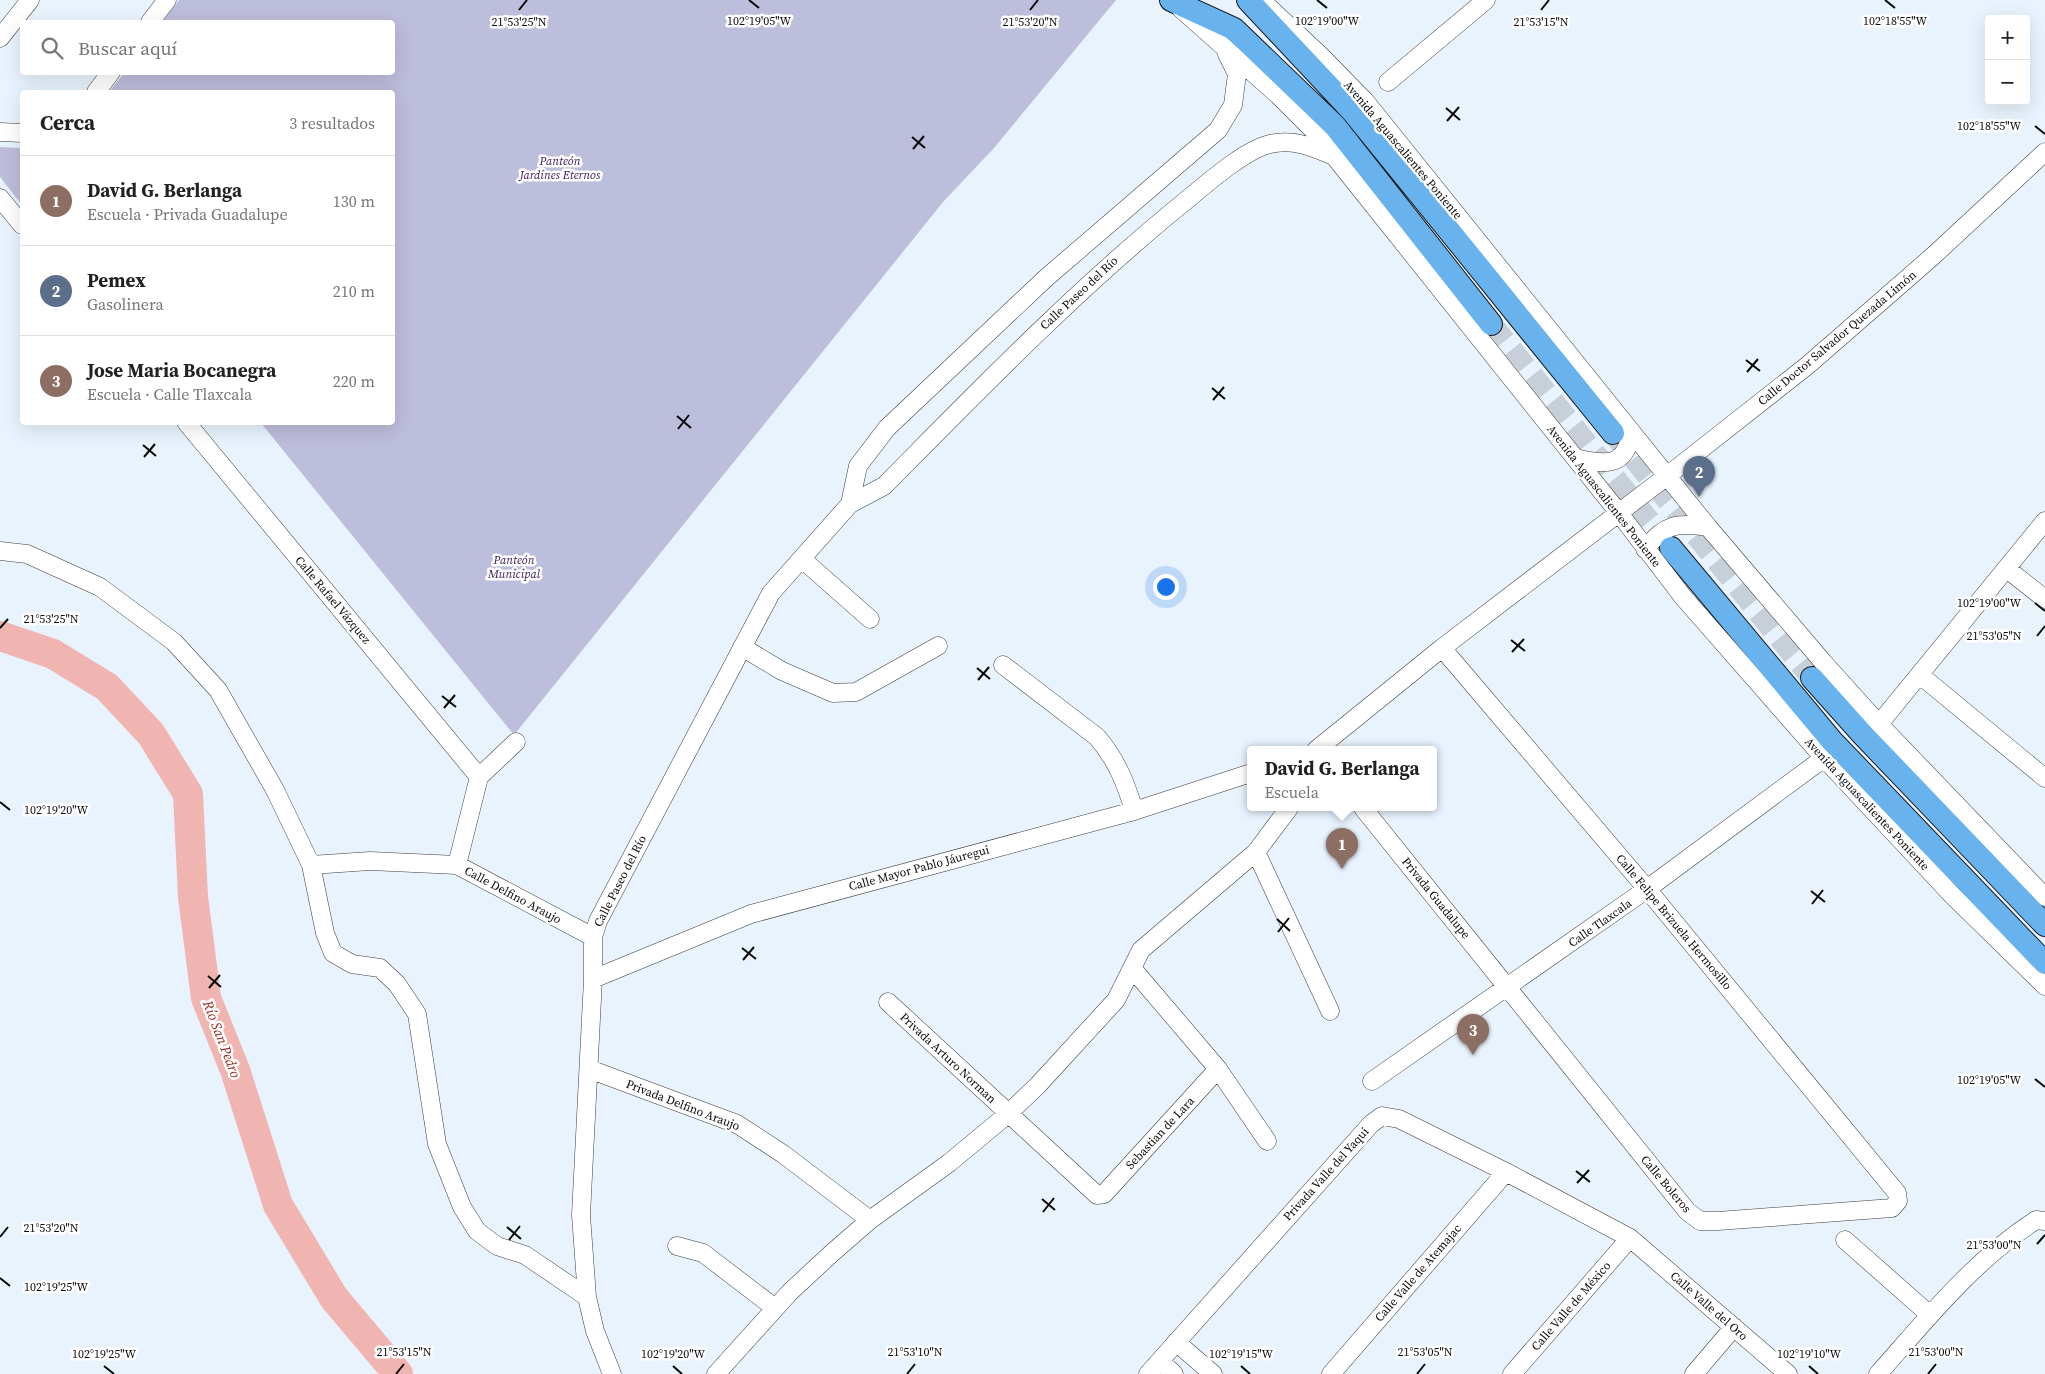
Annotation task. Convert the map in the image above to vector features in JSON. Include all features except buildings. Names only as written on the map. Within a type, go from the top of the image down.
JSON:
[{"type":"main road","name":"Avenida Aguascalientes Poniente","points":[[1171,0],[1234,29],[1335,126],[1491,324]]},
{"type":"main road","name":"Avenida Aguascalientes Poniente","points":[[1248,0],[1353,112],[1622,432]]},
{"type":"main road","name":"Avenida Aguascalientes Poniente","points":[[1671,548],[1832,741],[2045,963]]},
{"type":"main road","points":[[1812,678],[1870,742],[2045,925]]},
{"type":"street","points":[[0,38],[30,0]]},
{"type":"street","points":[[152,20],[167,0]]},
{"type":"street","name":"Avenida Aguascalientes Poniente","points":[[1171,0],[1278,95],[1314,130],[1576,458],[1684,597],[1824,758],[1952,896],[2045,986]]},
{"type":"street","name":"Avenida Aguascalientes Poniente","points":[[1261,0],[1366,101],[1622,432],[1667,476],[1823,662],[1879,724],[2045,897]]},
{"type":"street","points":[[1388,82],[1486,0]]},
{"type":"street","name":"Calle Paseo del Río","points":[[850,504],[858,466],[887,428],[1046,278],[1218,130],[1233,105],[1237,74],[1223,48]]},
{"type":"street","points":[[98,90],[109,75]]},
{"type":"street","points":[[0,132],[20,133]]},
{"type":"street","name":"Calle Paseo del Río","points":[[612,1374],[595,1331],[587,1298],[582,1215],[593,979],[593,937],[598,921],[771,594],[850,504],[884,486],[1053,315],[1136,240],[1211,180],[1245,156],[1270,144],[1302,143],[1336,157]]},
{"type":"street","name":"Calle Doctor Salvador Quezada Limón","points":[[1321,746],[1442,648],[1667,476],[1808,365],[1933,256],[2045,152]]},
{"type":"street","points":[[0,198],[20,223]]},
{"type":"street","name":"Calle Rafael Vázquez","points":[[188,425],[479,777]]},
{"type":"street","points":[[1576,458],[1597,463],[1614,461],[1628,448],[1622,432]]},
{"type":"street","points":[[1879,724],[2045,521]]},
{"type":"street","points":[[1645,549],[1655,536],[1666,527],[1690,524],[1708,527]]},
{"type":"street","points":[[0,551],[27,554],[100,587],[174,642],[218,690],[276,790],[311,865],[325,933],[332,953],[352,964],[380,968],[397,984],[417,1014],[437,1144],[462,1207],[477,1230],[497,1246],[525,1255],[587,1298]]},
{"type":"street","points":[[802,559],[870,619]]},
{"type":"street","points":[[2007,569],[2045,599]]},
{"type":"street","points":[[742,647],[782,671],[833,693],[856,692],[938,646]]},
{"type":"street","name":"Calle Felipe Brizuela Hermosillo","points":[[1442,648],[1647,889],[1897,1193],[1898,1201]]},
{"type":"street","points":[[1003,664],[1097,736],[1109,751],[1126,784],[1134,811]]},
{"type":"street","points":[[1920,675],[2045,778]]},
{"type":"street","points":[[456,865],[479,777],[516,742]]},
{"type":"street","name":"Calle Tlaxcala","points":[[1372,1081],[1508,988],[1647,889],[1824,758]]},
{"type":"street","name":"Calle Mayor Pablo Jáuregui","points":[[593,979],[751,914],[1134,811],[1247,773]]},
{"type":"street","points":[[716,1374],[775,1308],[832,1253],[870,1220],[949,1163],[1008,1114],[1038,1085],[1116,1000],[1141,950],[1256,852],[1287,811]]},
{"type":"street","name":"Privada Guadalupe","points":[[1365,811],[1508,988]]},
{"type":"street","points":[[1256,852],[1330,1010]]},
{"type":"street","name":"Calle Delfino Araujo","points":[[311,865],[370,861],[456,865],[593,937]]},
{"type":"street","points":[[1132,968],[1218,1069],[1267,1141]]},
{"type":"street","name":"Calle Boleros","points":[[1508,988],[1687,1211],[1700,1221],[1892,1208],[1898,1201]]},
{"type":"street","name":"Privada Arturo Norman","points":[[888,1002],[1096,1195],[1100,1196]]},
{"type":"street","name":"Privada Delfino Araujo","points":[[589,1069],[737,1124],[783,1154],[870,1220]]},
{"type":"street","name":"Sebastian de Lara","points":[[1100,1196],[1218,1069]]},
{"type":"street","name":"Privada Valle del Yaqui","points":[[1154,1368],[1370,1124],[1382,1116],[1399,1119],[1506,1172],[1630,1238]]},
{"type":"street","name":"Calle Valle de Atemajac","points":[[1331,1374],[1506,1172]]},
{"type":"street","points":[[1878,1374],[1930,1315],[2007,1238],[2040,1221]]},
{"type":"street","name":"Calle Valle del Oro","points":[[1630,1238],[1788,1374]]},
{"type":"street","name":"Calle Valle de México","points":[[1512,1374],[1630,1238]]},
{"type":"street","points":[[1845,1240],[1930,1315]]},
{"type":"street","points":[[677,1246],[703,1253],[775,1308]]},
{"type":"street","points":[[1694,1374],[1734,1327]]},
{"type":"street","points":[[1176,1342],[1212,1374]]},
{"type":"street","points":[[1154,1368],[1174,1374]]},
{"type":"green space","name":"Panteón Jardines Eternos","points":[[179,0],[1116,0],[994,148],[943,202],[514,735],[263,425],[395,425],[395,90],[111,90],[122,75],[395,75],[395,20],[164,20]]},
{"type":"green space","points":[[0,147],[20,148],[20,202],[0,177]]},
{"type":"waterway","name":"Río San Pedro","points":[[0,636],[53,654],[107,687],[151,734],[188,794],[193,897],[206,998],[235,1070],[278,1205],[334,1298],[398,1374]]},
{"type":"tunnel","points":[[1491,324],[1671,548]]},
{"type":"tunnel","points":[[1613,433],[1812,678]]},
{"type":"place","name":"Pemex","points":[[1699,497]]},
{"type":"place","name":"David G. Berlanga","points":[[1342,869]]},
{"type":"place","name":"Jose Maria Bocanegra","points":[[1473,1055]]},
{"type":"park label","name":"Panteón Municipal","points":[[514,567]]}]
